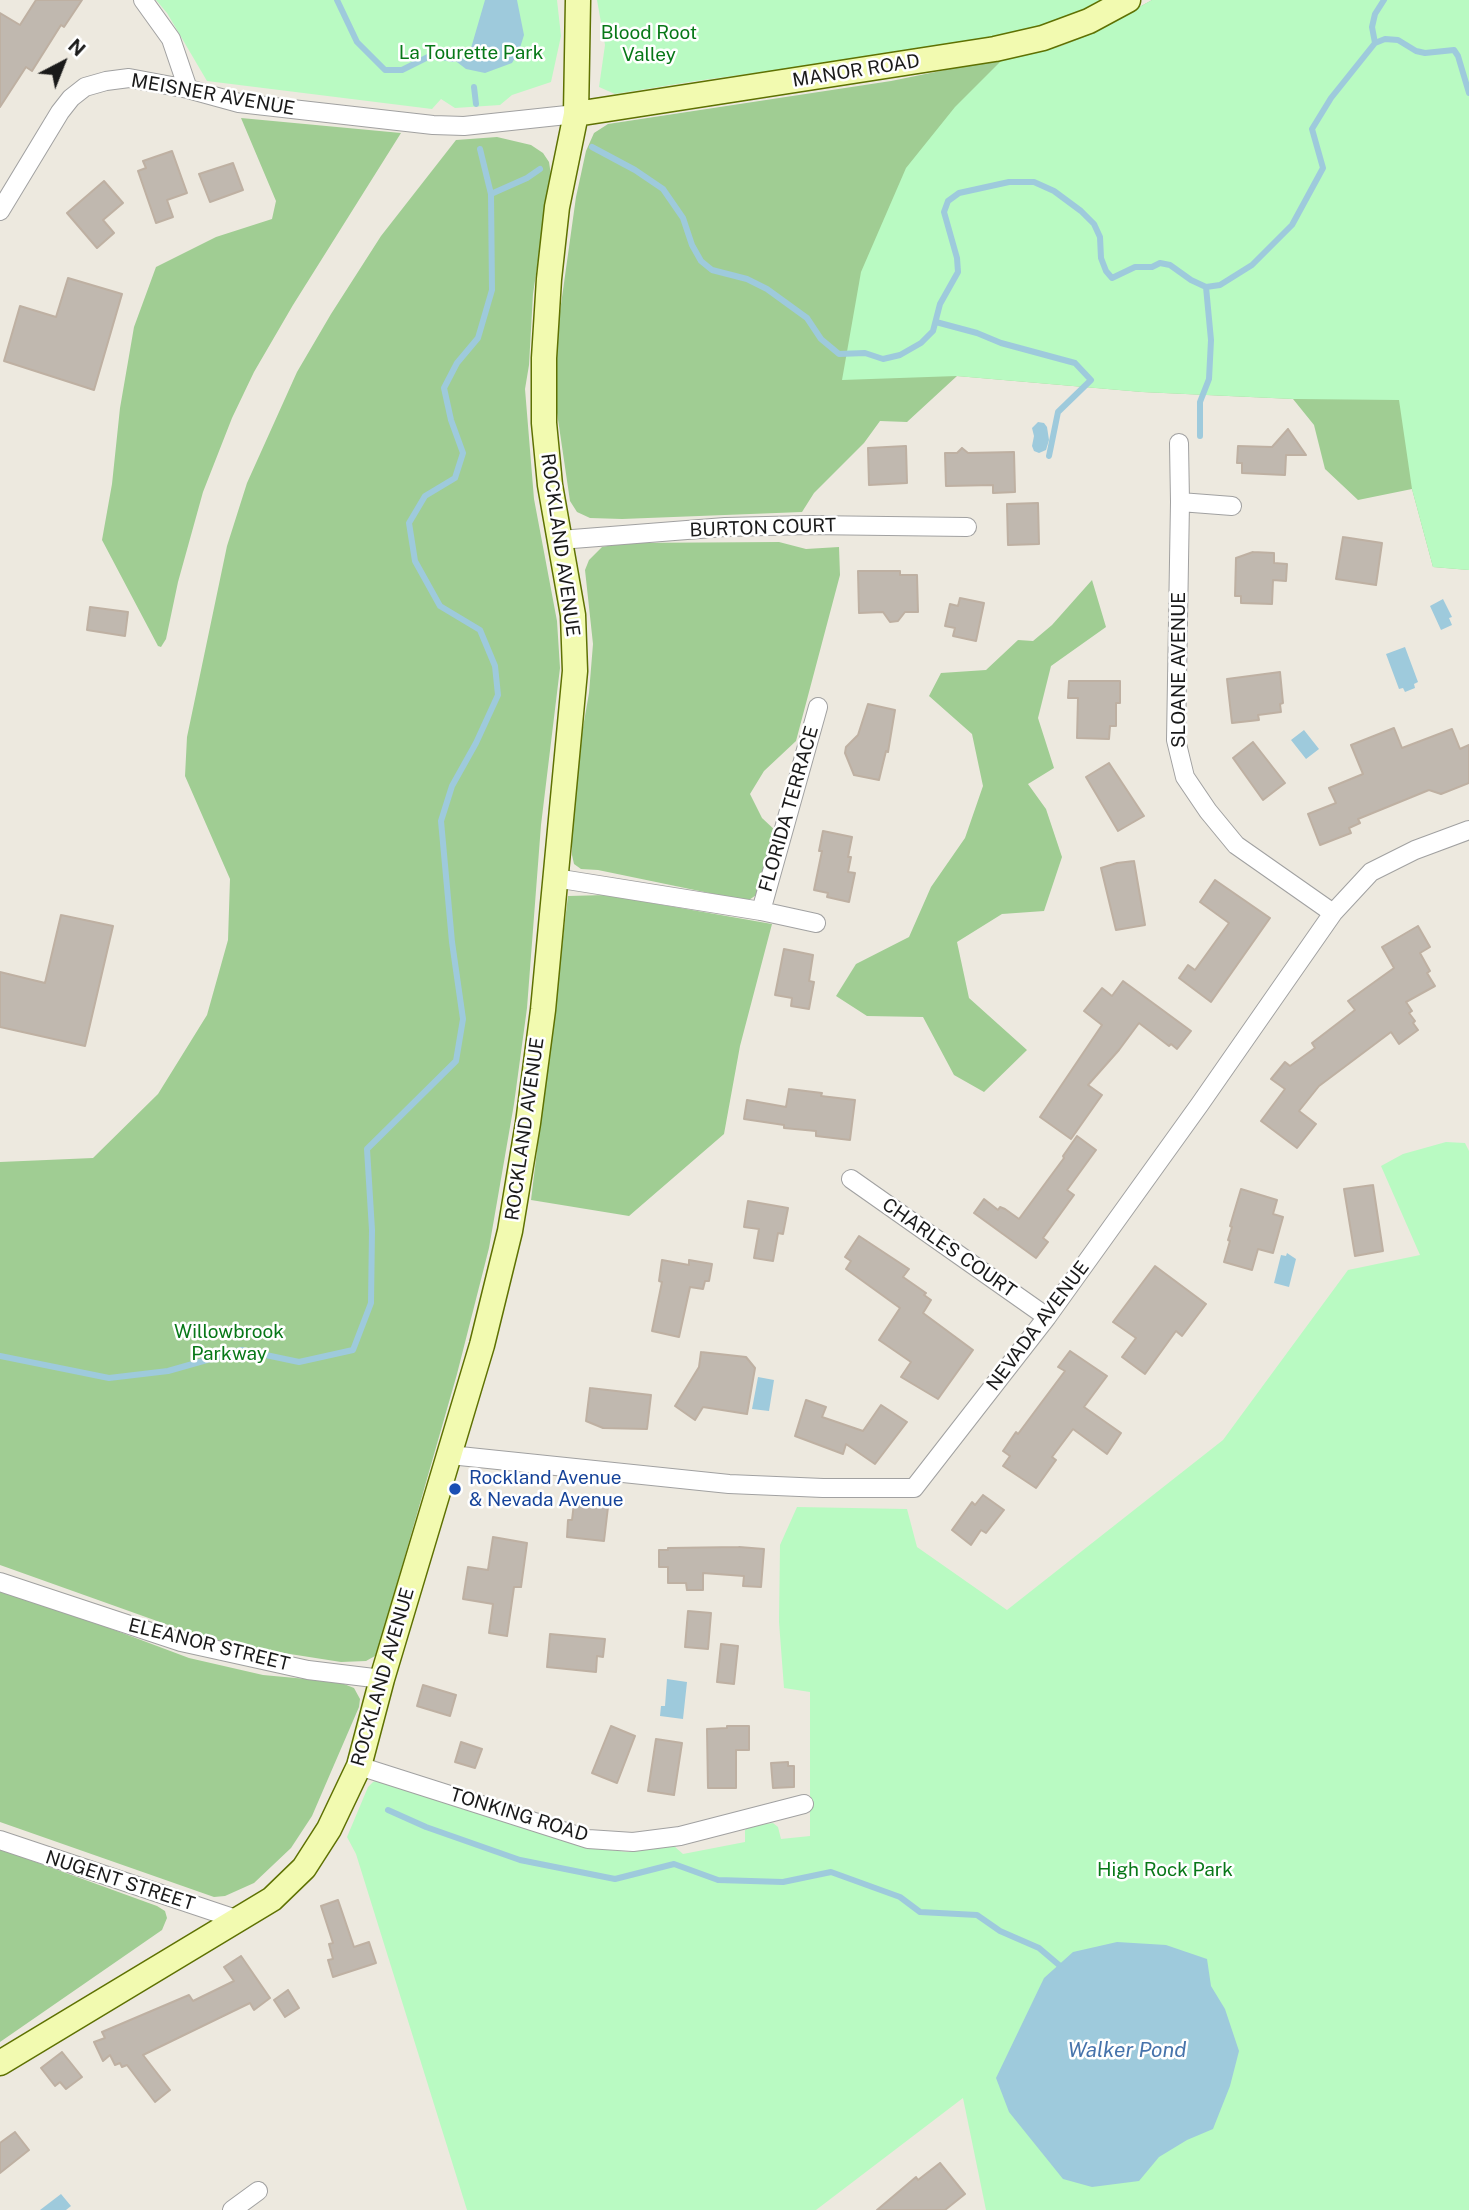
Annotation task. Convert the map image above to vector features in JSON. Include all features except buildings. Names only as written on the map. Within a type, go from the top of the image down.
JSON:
[{"type":"street","points":[[143,0],[171,39],[188,89]]},
{"type":"street","name":"ROCKLAND AVENUE","points":[[0,2063],[272,1899],[304,1868],[329,1829],[359,1766],[382,1679],[482,1345],[513,1218],[543,1010],[575,671],[573,615],[550,485],[544,423],[544,358],[556,214],[576,114],[578,0]]},
{"type":"street","name":"MANOR ROAD","points":[[576,114],[995,49],[1043,38],[1089,20],[1128,0]]},
{"type":"street","name":"MEISNER AVENUE","points":[[0,211],[60,111],[85,87],[106,81],[129,78],[188,89],[239,103],[433,125],[464,126],[576,114]]},
{"type":"street","name":"SLOANE AVENUE","points":[[1179,443],[1176,740],[1185,777],[1236,845],[1333,913]]},
{"type":"street","points":[[1180,502],[1232,506]]},
{"type":"street","name":"BURTON COURT","points":[[560,540],[725,527],[967,527]]},
{"type":"street","name":"FLORIDA TERRACE","points":[[761,911],[818,707]]},
{"type":"street","name":"NEVADA AVENUE","points":[[450,1455],[729,1484],[914,1488],[1047,1317],[1333,913],[1371,872],[1415,850],[1469,830]]},
{"type":"street","name":"FLORIDA TERRACE","points":[[555,878],[761,911],[816,923]]},
{"type":"street","name":"CHARLES COURT","points":[[851,1179],[1047,1317]]},
{"type":"street","name":"ELEANOR STREET","points":[[0,1581],[181,1642],[308,1670],[382,1679]]},
{"type":"street","name":"TONKING ROAD","points":[[359,1766],[588,1839],[633,1842],[680,1836],[804,1804]]},
{"type":"street","name":"NUGENT STREET","points":[[0,1840],[239,1920]]},
{"type":"street","points":[[232,2210],[258,2191]]},
{"type":"green space","name":"La Tourette Park","points":[[156,0],[557,0],[561,36],[551,82],[512,95],[500,105],[455,108],[441,99],[432,109],[207,81],[167,13]]},
{"type":"green space","name":"Blood Root Valley","points":[[597,0],[1101,0],[1051,26],[945,47],[615,94],[599,87],[605,45]]},
{"type":"green space","points":[[1152,0],[1469,0],[1469,570],[1433,567],[1412,489],[1358,500],[1325,469],[1314,425],[1293,399],[1142,392],[957,376],[907,422],[880,421],[864,443],[814,493],[802,512],[622,519],[590,518],[577,512],[570,501],[556,406],[557,333],[576,197],[586,151],[594,133],[608,124],[891,81],[1059,47],[1091,34]]},
{"type":"green space","points":[[1152,0],[1469,0],[1469,570],[1433,567],[1412,489],[1399,400],[1294,399],[1142,392],[957,376],[842,380],[861,272],[906,168],[955,107],[1004,58],[1059,47],[1091,34]]},
{"type":"green space","points":[[241,118],[401,133],[293,305],[254,372],[232,418],[203,492],[178,582],[166,639],[161,647],[158,646],[102,540],[112,484],[120,408],[134,327],[156,267],[216,237],[272,219],[276,201]]},
{"type":"green space","name":"Willowbrook Parkway","points":[[497,137],[531,145],[543,153],[549,162],[551,175],[533,294],[525,389],[534,499],[557,621],[560,668],[541,825],[527,1008],[514,1104],[489,1248],[457,1374],[378,1650],[375,1656],[366,1661],[341,1662],[239,1646],[185,1631],[0,1565],[0,1162],[93,1158],[158,1094],[207,1015],[228,940],[230,879],[185,776],[187,737],[227,546],[247,483],[297,372],[381,236],[456,140]]},
{"type":"green space","points":[[779,542],[806,549],[839,547],[840,575],[796,741],[764,771],[750,794],[762,818],[778,833],[759,893],[749,900],[743,900],[598,870],[581,869],[574,864],[572,855],[572,821],[574,779],[589,693],[593,644],[585,570],[589,560],[602,547],[623,543]]},
{"type":"green space","points":[[1092,580],[1106,627],[1051,666],[1038,718],[1054,768],[1028,784],[1046,809],[1062,857],[1044,911],[1002,914],[957,942],[969,998],[1027,1050],[984,1092],[954,1075],[923,1017],[867,1016],[836,996],[856,964],[909,937],[931,887],[965,838],[983,786],[972,734],[929,696],[941,673],[986,670],[1018,640],[1033,641],[1052,625]]},
{"type":"green space","points":[[606,895],[772,924],[740,1046],[724,1134],[629,1216],[531,1200],[568,896]]},
{"type":"green space","name":"High Rock Park","points":[[1446,1142],[1465,1143],[1469,1151],[1469,2210],[986,2210],[963,2098],[816,2210],[467,2210],[356,1854],[347,1837],[368,1787],[380,1779],[388,1781],[583,1847],[628,1852],[674,1846],[683,1854],[745,1842],[745,1830],[749,1826],[773,1823],[778,1827],[781,1839],[810,1836],[810,1692],[784,1688],[779,1622],[780,1545],[797,1507],[907,1509],[917,1547],[1007,1610],[1223,1440],[1348,1270],[1420,1255],[1381,1166],[1403,1154]]},
{"type":"green space","points":[[0,1587],[189,1658],[263,1675],[339,1682],[354,1688],[360,1699],[359,1707],[312,1816],[291,1848],[254,1883],[225,1896],[214,1897],[0,1822]]},
{"type":"green space","points":[[0,1849],[157,1906],[165,1911],[167,1918],[162,1930],[0,2042]]},
{"type":"water","points":[[485,0],[517,0],[524,35],[512,63],[485,73],[466,69],[453,59],[462,59],[469,55]]},
{"type":"water","points":[[1038,422],[1047,427],[1049,440],[1046,450],[1039,453],[1034,451],[1032,446],[1032,428]]},
{"type":"water","points":[[1443,599],[1452,617],[1449,618],[1452,625],[1441,630],[1430,606]]},
{"type":"water","points":[[1405,647],[1418,682],[1414,684],[1415,688],[1405,692],[1403,688],[1399,689],[1386,654]]},
{"type":"water","points":[[1304,730],[1319,749],[1306,759],[1291,740]]},
{"type":"water","points":[[1287,1253],[1296,1259],[1289,1287],[1274,1283],[1281,1255],[1286,1256]]},
{"type":"water","points":[[758,1377],[774,1380],[769,1411],[752,1409]]},
{"type":"water","points":[[667,1679],[687,1682],[683,1719],[660,1716],[661,1706],[665,1706]]},
{"type":"water","name":"Walker Pond","points":[[1117,1942],[1166,1945],[1207,1959],[1211,1986],[1225,2009],[1239,2051],[1230,2086],[1213,2129],[1187,2140],[1159,2157],[1139,2181],[1092,2187],[1063,2179],[1009,2112],[996,2078],[1044,1978],[1073,1952]]},
{"type":"water","points":[[61,2194],[71,2206],[66,2210],[40,2210]]},
{"type":"waterway","points":[[337,0],[357,42],[385,70],[402,70],[432,55],[453,59]]},
{"type":"waterway","points":[[1375,43],[1372,27],[1375,14],[1384,0]]},
{"type":"waterway","points":[[592,147],[663,189],[683,218],[692,245],[701,261],[712,270],[747,279],[767,289],[807,318],[821,339],[839,354],[865,353],[883,359],[900,355],[921,343],[933,331],[940,304],[958,272],[957,258],[944,212],[948,201],[959,193],[1009,182],[1034,182],[1054,191],[1094,224],[1100,237],[1101,258],[1112,278],[1135,267],[1152,267],[1160,263],[1170,265],[1206,287],[1220,285],[1252,265],[1292,225],[1323,168],[1312,129],[1331,98],[1375,43],[1385,39],[1398,40],[1416,51],[1425,53],[1454,50],[1469,93]]},
{"type":"waterway","points":[[474,87],[476,104]]},
{"type":"waterway","points":[[0,1356],[109,1378],[168,1371],[242,1350],[299,1362],[353,1350],[371,1303],[372,1230],[367,1149],[456,1061],[463,1019],[452,942],[441,821],[452,786],[498,695],[495,666],[480,630],[440,606],[415,561],[409,523],[425,496],[455,478],[463,453],[451,420],[444,388],[457,363],[478,338],[492,290],[491,194],[480,149]]},
{"type":"waterway","points":[[491,194],[527,178],[540,169]]},
{"type":"waterway","points":[[1200,436],[1200,402],[1209,379],[1211,340],[1206,287]]},
{"type":"waterway","points":[[936,322],[1075,363],[1091,380],[1058,412],[1049,456]]},
{"type":"waterway","points":[[388,1810],[426,1827],[520,1860],[615,1879],[674,1864],[718,1880],[783,1882],[831,1872],[900,1897],[920,1912],[977,1915],[1000,1931],[1039,1948],[1059,1965]]},
{"type":"place","name":"Rockland Avenue & Nevada Avenue","points":[[455,1489]]}]
